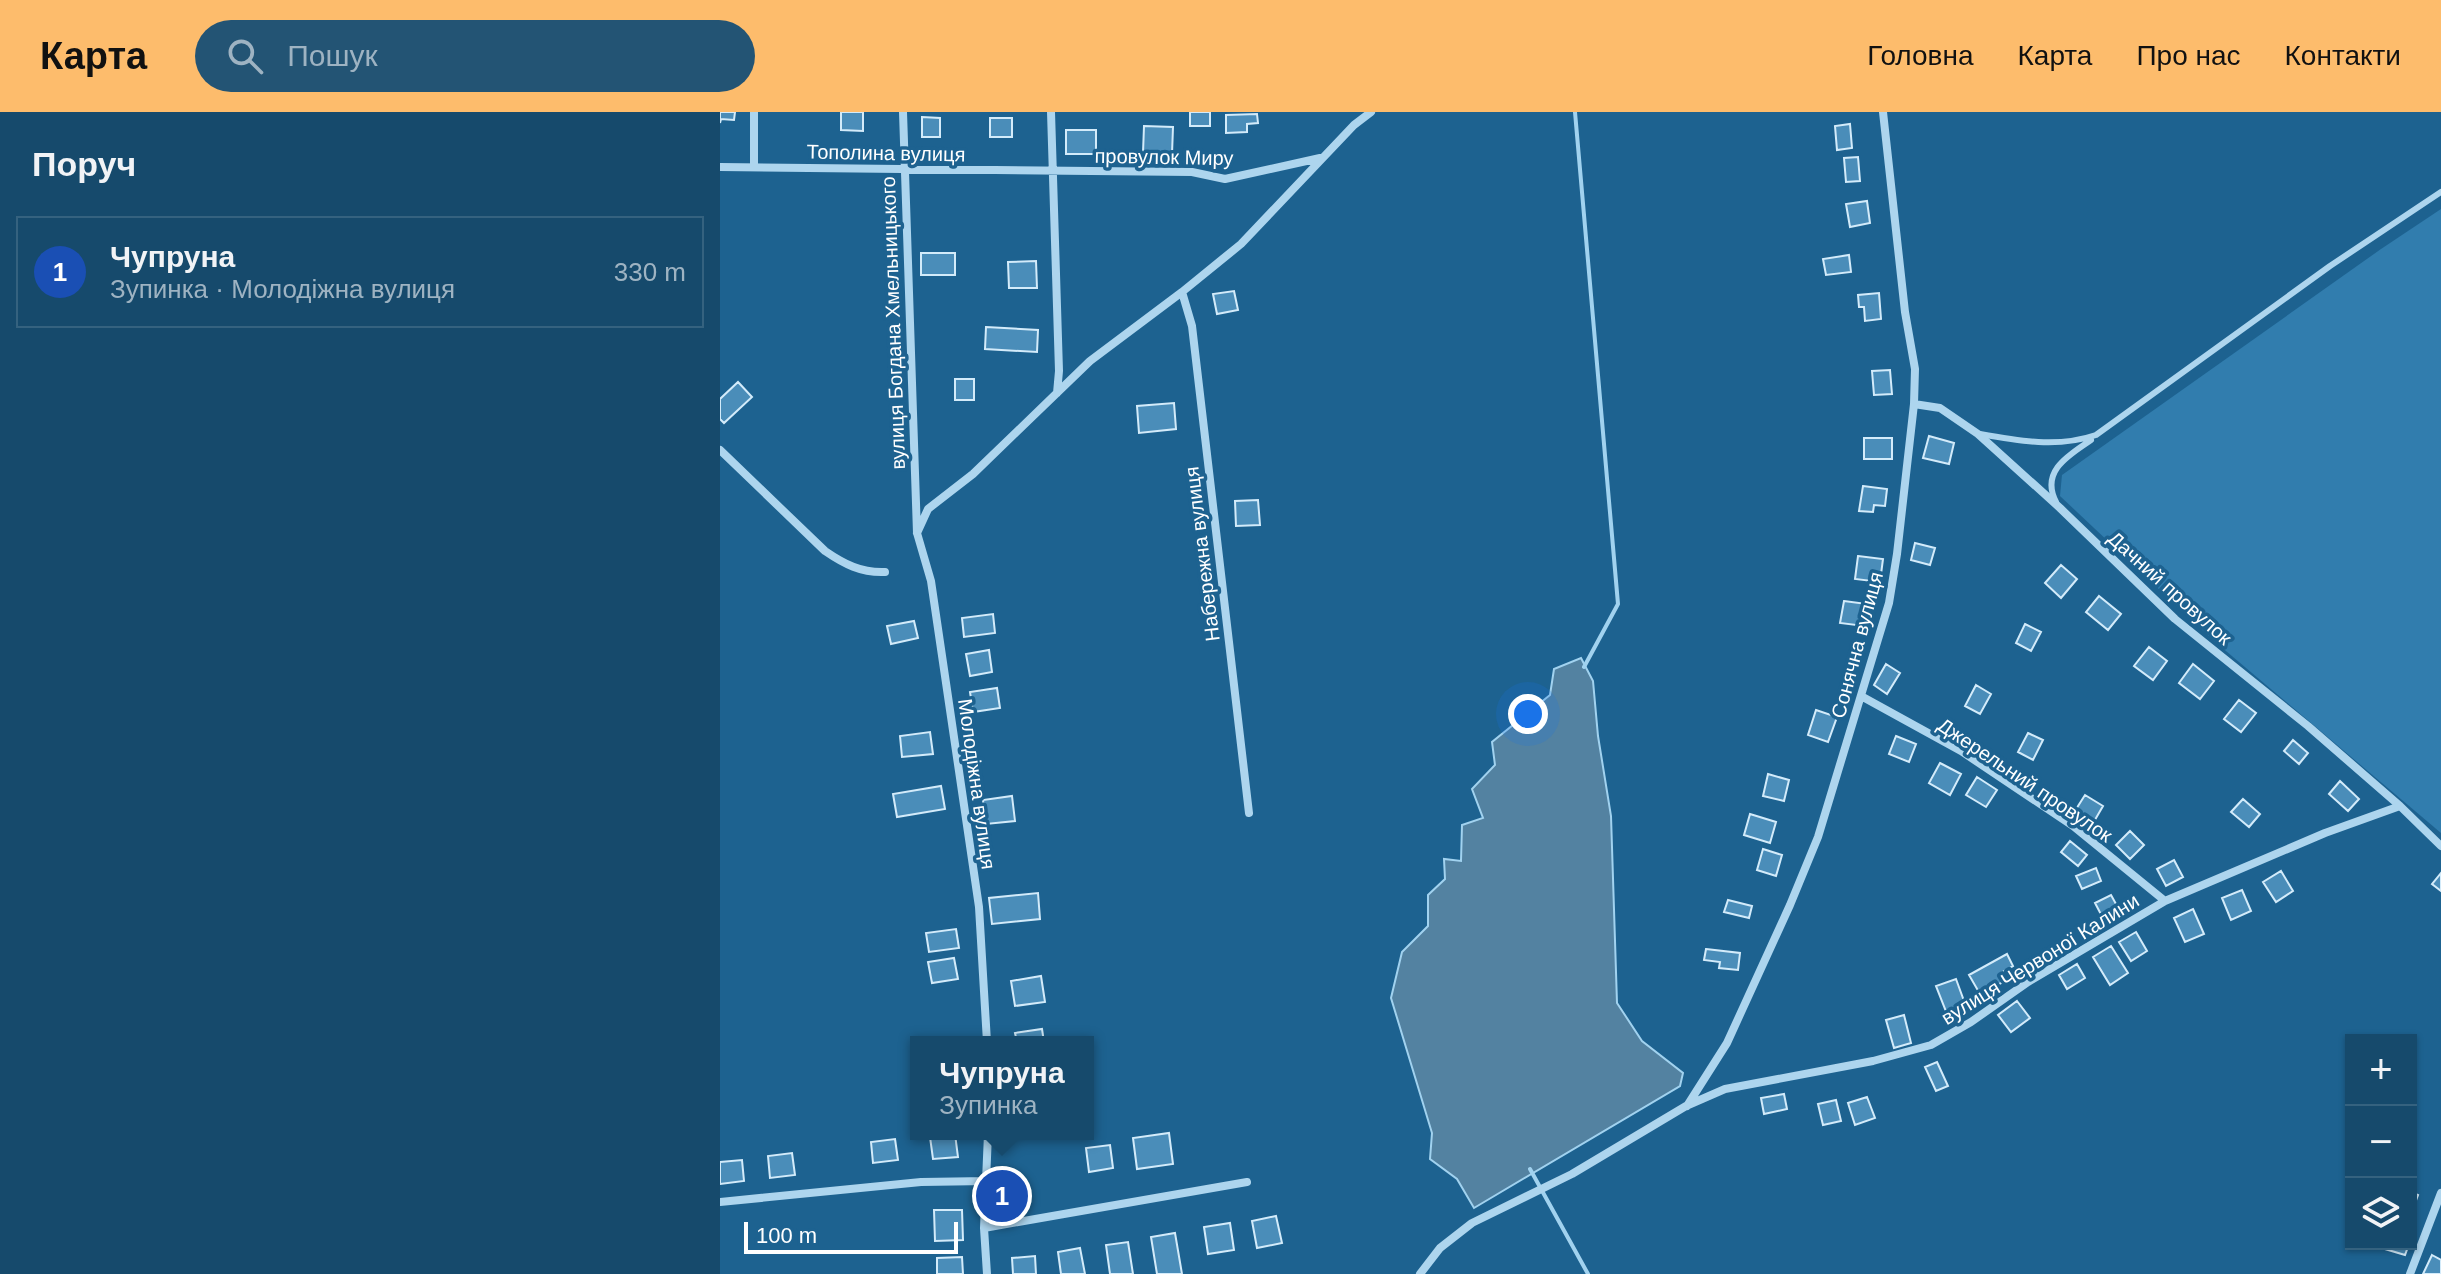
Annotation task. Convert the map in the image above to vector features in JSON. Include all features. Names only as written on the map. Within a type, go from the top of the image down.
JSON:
[{"type":"street","points":[[754,112],[754,167]]},
{"type":"street","name":"вулиця Богдана Хмельницького","points":[[903,112],[917,533]]},
{"type":"street","points":[[1051,112],[1059,371],[1057,393]]},
{"type":"street","points":[[917,533],[928,509],[973,474],[1090,361],[1241,244],[1321,158],[1371,112]]},
{"type":"street","name":"Сонячна вулиця","points":[[1686,1106],[1727,1043],[1818,837],[1889,603],[1914,404],[1915,369],[1905,312],[1883,112]]},
{"type":"street","name":"провулок Миру","points":[[1052,171],[1192,172],[1225,179],[1321,158]]},
{"type":"street","name":"Тополина вулиця","points":[[720,167],[1052,171]]},
{"type":"street","name":"Набережна вулиця","points":[[1182,292],[1192,326],[1249,813]]},
{"type":"street","name":"Дачний провулок","points":[[1914,404],[1940,408],[1978,434],[2175,619],[2308,726],[2441,846]]},
{"type":"street","points":[[720,450],[825,551],[860,570],[885,572]]},
{"type":"street","name":"Молодіжна вулиця","points":[[917,533],[931,581],[979,907],[987,1036]]},
{"type":"street","name":"Джерельний провулок","points":[[1861,696],[1961,751],[2073,826],[2165,901]]},
{"type":"street","name":"вулиця Червоної Калини","points":[[1420,1274],[1440,1248],[1472,1223],[1572,1174],[1686,1106],[1725,1089],[1873,1061],[1931,1045],[1971,1022],[2028,982],[2165,901],[2325,833],[2400,806]]},
{"type":"street","points":[[987,1274],[984,1228],[988,1140]]},
{"type":"street","points":[[720,1202],[921,1182],[987,1181]]},
{"type":"street","points":[[984,1228],[1247,1182]]},
{"type":"street","points":[[2410,1274],[2441,1193]]},
{"type":"lane","points":[[2060,508],[2051,482],[2054,470],[2062,460],[2330,266],[2441,192]]},
{"type":"lane","points":[[1978,434],[2051,443],[2078,441],[2096,435]]},
{"type":"shaded area","points":[[2441,209],[2441,833],[2213,640],[2060,496],[2062,475]]},
{"type":"shaded area","points":[[1581,658],[1593,681],[1611,816],[1617,1003],[1642,1041],[1683,1073],[1680,1086],[1474,1208],[1457,1179],[1430,1159],[1432,1133],[1391,998],[1402,952],[1428,926],[1428,895],[1445,879],[1444,859],[1461,861],[1462,825],[1483,818],[1472,789],[1495,765],[1492,742],[1550,695],[1554,669]]},
{"type":"building","points":[[720,112],[735,112],[734,120],[721,119],[720,123]]},
{"type":"building","points":[[841,112],[863,112],[863,131],[841,130]]},
{"type":"building","points":[[1190,112],[1210,112],[1210,126],[1190,126]]},
{"type":"building","points":[[1257,114],[1258,123],[1247,124],[1247,132],[1226,133],[1226,115]]},
{"type":"building","points":[[922,117],[940,118],[940,137],[922,137]]},
{"type":"building","points":[[990,118],[1012,118],[1012,137],[990,137]]},
{"type":"building","points":[[1850,124],[1852,148],[1837,150],[1835,126]]},
{"type":"building","points":[[1144,126],[1173,127],[1172,154],[1143,153]]},
{"type":"building","points":[[1066,130],[1096,130],[1096,154],[1066,154]]},
{"type":"building","points":[[1858,157],[1860,181],[1846,182],[1844,158]]},
{"type":"building","points":[[1867,201],[1870,223],[1850,227],[1846,204]]},
{"type":"building","points":[[921,253],[955,253],[955,275],[921,275]]},
{"type":"building","points":[[1849,255],[1851,272],[1826,275],[1823,259]]},
{"type":"building","points":[[1036,261],[1037,288],[1009,288],[1008,262]]},
{"type":"building","points":[[1234,291],[1238,310],[1217,314],[1213,294]]},
{"type":"building","points":[[1879,293],[1881,319],[1865,321],[1864,307],[1859,307],[1858,295]]},
{"type":"building","points":[[986,327],[1038,330],[1037,352],[985,349]]},
{"type":"building","points":[[1890,370],[1892,394],[1874,395],[1872,371]]},
{"type":"building","points":[[955,379],[974,379],[974,400],[955,400]]},
{"type":"building","points":[[738,382],[752,397],[724,423],[720,419],[720,399]]},
{"type":"building","points":[[1174,403],[1176,429],[1139,433],[1137,406]]},
{"type":"building","points":[[1929,436],[1954,443],[1949,464],[1923,458]]},
{"type":"building","points":[[1864,438],[1892,438],[1892,459],[1864,459]]},
{"type":"building","points":[[1863,486],[1887,489],[1885,506],[1874,505],[1873,512],[1859,511]]},
{"type":"building","points":[[1258,500],[1260,525],[1236,526],[1235,501]]},
{"type":"building","points":[[1915,543],[1935,548],[1930,565],[1911,560]]},
{"type":"building","points":[[1858,556],[1883,559],[1880,582],[1855,579]]},
{"type":"building","points":[[2061,565],[2077,579],[2061,598],[2045,583]]},
{"type":"building","points":[[2099,596],[2121,614],[2108,630],[2086,612]]},
{"type":"building","points":[[1844,601],[1867,604],[1864,626],[1840,623]]},
{"type":"building","points":[[993,614],[995,633],[964,637],[962,618]]},
{"type":"building","points":[[914,621],[918,638],[891,644],[887,626]]},
{"type":"building","points":[[2025,624],[2041,632],[2031,651],[2016,643]]},
{"type":"building","points":[[2149,647],[2167,661],[2153,680],[2134,666]]},
{"type":"building","points":[[989,650],[992,672],[970,676],[966,654]]},
{"type":"building","points":[[1886,664],[1900,673],[1887,694],[1874,685]]},
{"type":"building","points":[[2193,664],[2214,681],[2200,699],[2179,683]]},
{"type":"building","points":[[1976,685],[1991,694],[1980,714],[1965,706]]},
{"type":"building","points":[[997,688],[1000,708],[973,712],[970,692]]},
{"type":"building","points":[[2239,700],[2256,713],[2241,732],[2224,719]]},
{"type":"building","points":[[1816,710],[1837,717],[1828,742],[1808,735]]},
{"type":"building","points":[[930,732],[933,754],[902,757],[900,736]]},
{"type":"building","points":[[2028,733],[2043,740],[2033,760],[2018,752]]},
{"type":"building","points":[[1896,736],[1916,744],[1909,762],[1889,754]]},
{"type":"building","points":[[2293,740],[2308,753],[2299,764],[2284,751]]},
{"type":"building","points":[[1940,763],[1961,774],[1950,795],[1929,783]]},
{"type":"building","points":[[1768,774],[1789,780],[1784,801],[1763,796]]},
{"type":"building","points":[[1977,777],[1997,790],[1986,807],[1966,795]]},
{"type":"building","points":[[2340,781],[2359,799],[2348,811],[2329,794]]},
{"type":"building","points":[[941,786],[945,809],[897,817],[893,794]]},
{"type":"building","points":[[2085,795],[2103,806],[2092,825],[2073,814]]},
{"type":"building","points":[[1012,796],[1015,821],[986,824],[983,800]]},
{"type":"building","points":[[2243,799],[2260,814],[2249,827],[2231,812]]},
{"type":"building","points":[[1750,814],[1776,822],[1770,843],[1744,835]]},
{"type":"building","points":[[2130,831],[2144,845],[2130,859],[2116,845]]},
{"type":"building","points":[[2070,841],[2087,855],[2078,866],[2061,852]]},
{"type":"building","points":[[1763,849],[1782,855],[1776,876],[1757,870]]},
{"type":"building","points":[[2174,860],[2183,877],[2166,886],[2157,869]]},
{"type":"building","points":[[2096,868],[2101,881],[2082,889],[2076,876]]},
{"type":"building","points":[[2281,871],[2293,891],[2276,902],[2263,882]]},
{"type":"building","points":[[2441,873],[2441,891],[2432,884]]},
{"type":"building","points":[[2242,890],[2251,911],[2231,920],[2222,898]]},
{"type":"building","points":[[1038,893],[1040,919],[992,924],[989,898]]},
{"type":"building","points":[[2111,895],[2121,913],[2105,922],[2095,903]]},
{"type":"building","points":[[1728,900],[1752,906],[1749,918],[1724,912]]},
{"type":"building","points":[[2193,909],[2204,934],[2185,942],[2174,918]]},
{"type":"building","points":[[956,929],[959,948],[929,952],[926,933]]},
{"type":"building","points":[[2136,932],[2147,951],[2131,961],[2119,942]]},
{"type":"building","points":[[2111,946],[2128,973],[2110,985],[2093,957]]},
{"type":"building","points":[[1706,949],[1740,953],[1738,970],[1719,968],[1720,962],[1704,960]]},
{"type":"building","points":[[2007,954],[2013,966],[2001,973],[2005,981],[1980,994],[1969,975]]},
{"type":"building","points":[[954,958],[958,979],[932,983],[928,962]]},
{"type":"building","points":[[2077,964],[2085,978],[2067,989],[2059,975]]},
{"type":"building","points":[[1041,976],[1045,1002],[1015,1006],[1011,981]]},
{"type":"building","points":[[1956,979],[1968,1012],[1949,1019],[1936,986]]},
{"type":"building","points":[[2017,1001],[2030,1018],[2011,1032],[1998,1015]]},
{"type":"building","points":[[1904,1015],[1911,1043],[1894,1048],[1886,1020]]},
{"type":"building","points":[[1042,1029],[1043,1036],[1016,1036],[1015,1033]]},
{"type":"building","points":[[1937,1062],[1948,1086],[1936,1091],[1925,1067]]},
{"type":"building","points":[[1784,1094],[1787,1109],[1764,1114],[1761,1098]]},
{"type":"building","points":[[1867,1097],[1875,1118],[1855,1125],[1848,1103]]},
{"type":"building","points":[[1836,1100],[1841,1121],[1823,1125],[1818,1104]]},
{"type":"building","points":[[1169,1133],[1173,1164],[1137,1169],[1133,1138]]},
{"type":"building","points":[[895,1139],[898,1160],[873,1163],[871,1142]]},
{"type":"building","points":[[930,1140],[956,1140],[958,1157],[933,1159]]},
{"type":"building","points":[[1110,1145],[1113,1168],[1089,1172],[1086,1148]]},
{"type":"building","points":[[792,1153],[795,1175],[770,1178],[768,1156]]},
{"type":"building","points":[[742,1160],[744,1181],[720,1184],[720,1162]]},
{"type":"building","points":[[934,1210],[962,1210],[963,1240],[935,1241]]},
{"type":"building","points":[[1276,1216],[1282,1243],[1257,1248],[1252,1221]]},
{"type":"building","points":[[1230,1223],[1234,1250],[1208,1254],[1204,1227]]},
{"type":"building","points":[[1175,1233],[1182,1274],[1157,1274],[1151,1237]]},
{"type":"building","points":[[1128,1242],[1133,1274],[1110,1274],[1106,1245]]},
{"type":"building","points":[[1080,1248],[1085,1274],[1061,1274],[1058,1252]]},
{"type":"building","points":[[2388,1250],[2407,1250],[2405,1255]]},
{"type":"building","points":[[2432,1255],[2441,1260],[2441,1274],[2423,1274]]},
{"type":"building","points":[[1035,1256],[1036,1274],[1013,1274],[1012,1258]]},
{"type":"building","points":[[962,1257],[963,1274],[937,1274],[937,1258]]},
{"type":"waterway","points":[[1575,112],[1618,604],[1584,667]]},
{"type":"waterway","points":[[1530,1169],[1588,1274]]},
{"type":"place","name":"Чупруна","points":[[1002,1196]]}]
